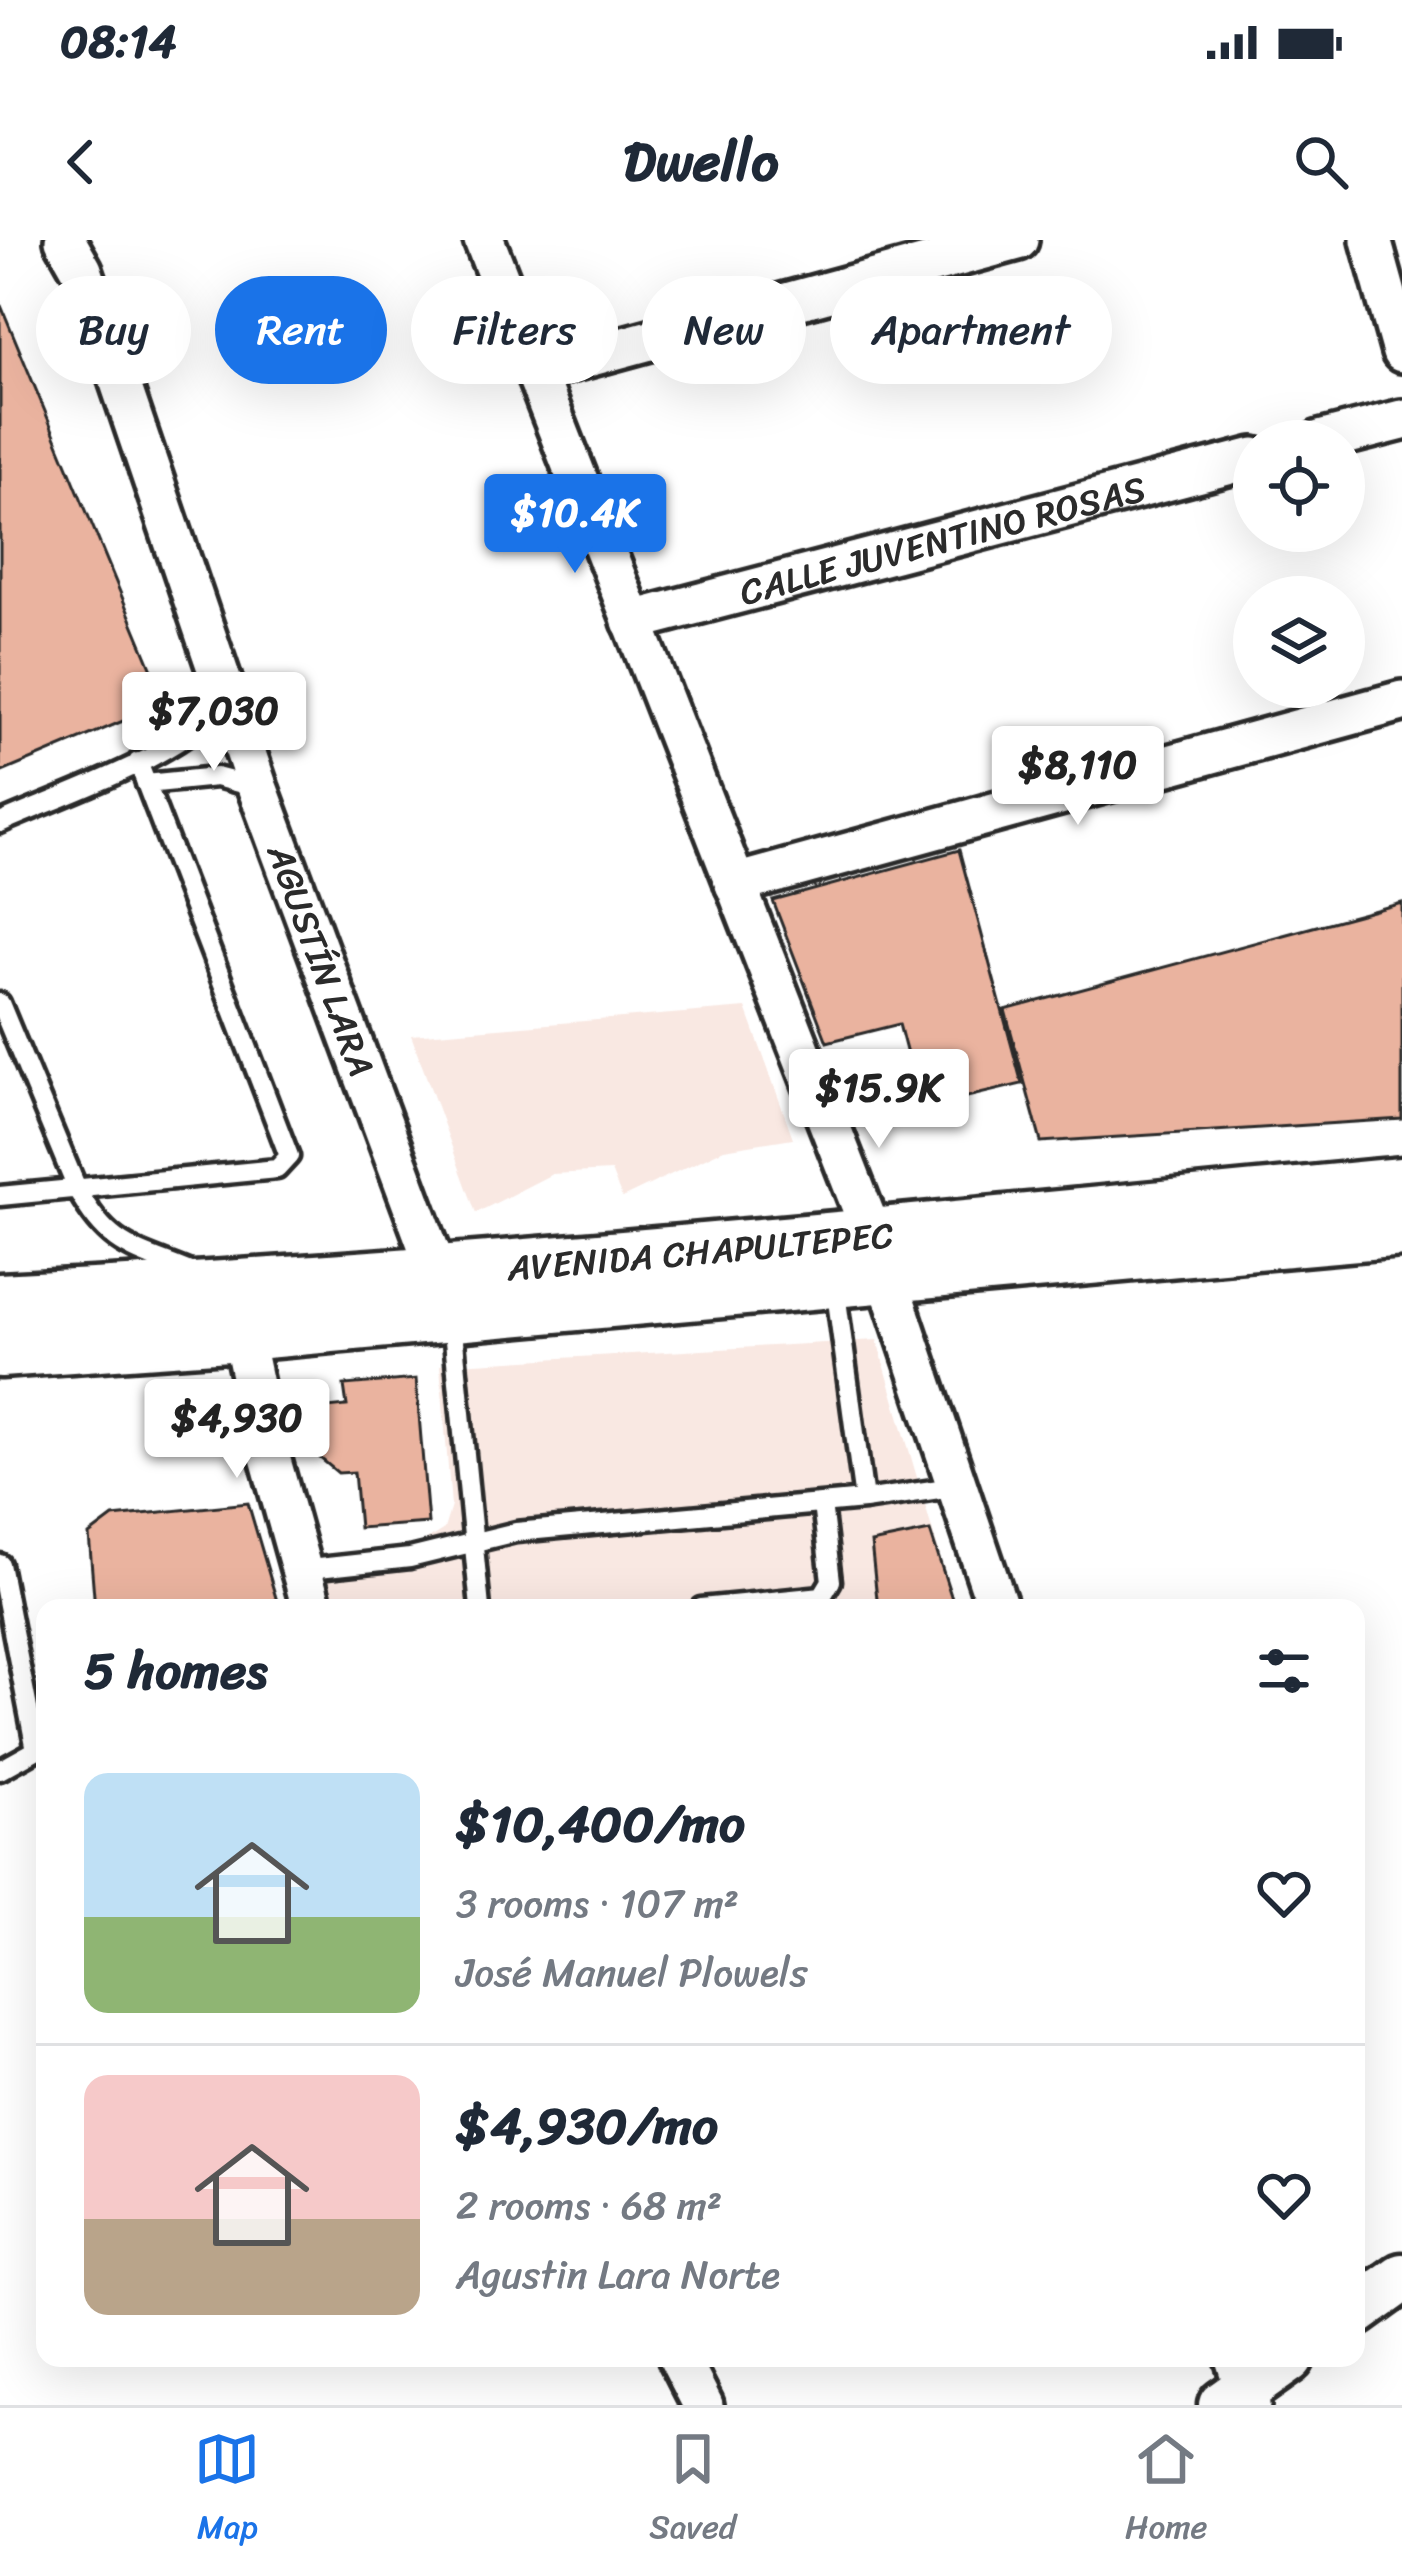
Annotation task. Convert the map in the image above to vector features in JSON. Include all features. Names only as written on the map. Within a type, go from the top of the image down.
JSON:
[{"type":"main road","name":"AVENIDA CHAPULTEPEC","points":[[0,1301],[238,1312],[317,1283],[446,1293],[856,1257],[1402,1185]]},
{"type":"main road","points":[[856,1257],[1402,1229]]},
{"type":"main road","points":[[0,1350],[238,1312],[446,1293]]},
{"type":"street","name":"AGUSTÍN LARA","points":[[65,240],[82,270],[258,789],[446,1293]]},
{"type":"street","points":[[484,240],[498,276]]},
{"type":"street","points":[[618,349],[1018,240]]},
{"type":"street","points":[[1371,240],[1402,352]]},
{"type":"street","points":[[541,384],[735,884],[856,1257],[960,1486],[995,1599]]},
{"type":"street","points":[[1365,429],[1402,420]]},
{"type":"street","name":"CALLE JUVENTINO ROSAS","points":[[632,621],[1233,464]]},
{"type":"street","points":[[735,884],[1402,701]]},
{"type":"street","points":[[238,1312],[262,1432],[309,1599]]},
{"type":"street","points":[[1365,2305],[1402,2278]]},
{"type":"street","points":[[682,2367],[694,2401]]},
{"type":"street","points":[[1238,2389],[1274,2367]]},
{"type":"lane","points":[[0,823],[138,762],[208,722],[226,695]]},
{"type":"lane","points":[[0,1196],[278,1169],[289,1156],[138,762]]},
{"type":"lane","points":[[146,784],[216,777],[258,789]]},
{"type":"lane","points":[[0,1003],[94,1220],[119,1244],[238,1312]]},
{"type":"lane","points":[[856,1257],[864,1500]]},
{"type":"lane","points":[[446,1293],[479,1599]]},
{"type":"lane","points":[[300,1570],[410,1558],[516,1532],[864,1500],[960,1486]]},
{"type":"lane","points":[[792,1599],[822,1596],[831,1581],[822,1504]]},
{"type":"lane","points":[[0,1564],[36,1730]]},
{"type":"lane","points":[[0,1770],[36,1750]]},
{"type":"shaded area","points":[[746,1008],[793,1138],[724,1149],[622,1198],[611,1171],[552,1174],[476,1213],[411,1035]]},
{"type":"shaded area","points":[[877,1340],[952,1599],[330,1599],[322,1555],[411,1550],[444,1529],[451,1506],[440,1365]]},
{"type":"building","points":[[0,303],[166,703],[0,773]]},
{"type":"building","points":[[959,850],[1022,1084],[921,1108],[899,1024],[827,1042],[773,901]]},
{"type":"building","points":[[1402,903],[1402,1119],[1041,1142],[1005,1010]]},
{"type":"building","points":[[416,1379],[428,1523],[359,1528],[354,1472],[338,1473],[314,1453],[308,1410],[347,1406],[344,1385]]},
{"type":"building","points":[[248,1503],[276,1599],[94,1599],[89,1535],[113,1517]]},
{"type":"building","points":[[930,1531],[952,1599],[877,1599],[871,1543]]}]
